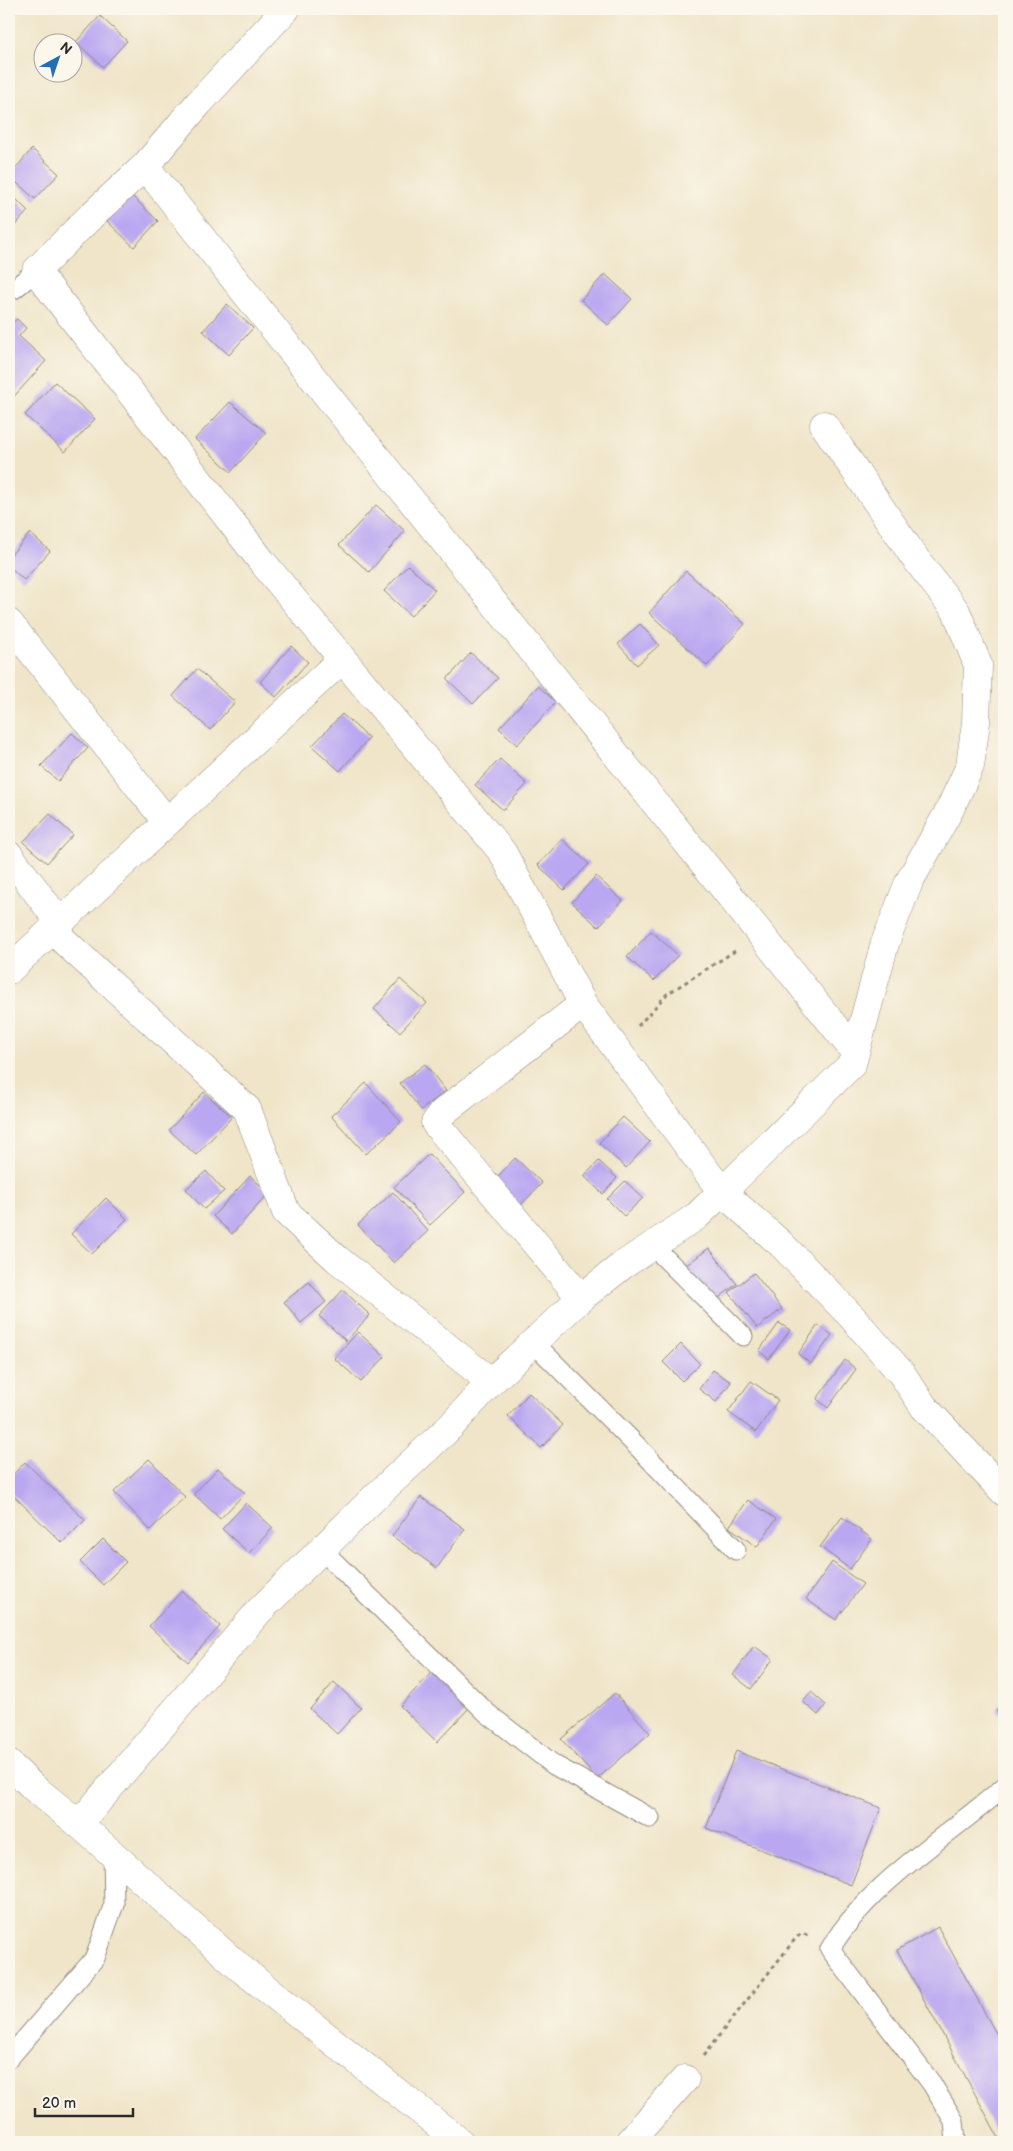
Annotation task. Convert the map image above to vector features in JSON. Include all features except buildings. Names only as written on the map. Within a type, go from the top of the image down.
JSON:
[{"type":"street","points":[[286,9],[198,104],[145,166],[36,271],[264,564],[503,853],[583,1004],[722,1192],[781,1244],[853,1318],[902,1374],[924,1407],[1004,1492]]},
{"type":"street","points":[[145,166],[353,431],[598,730],[855,1052]]},
{"type":"street","points":[[79,1824],[259,1611],[451,1426],[491,1382],[581,1298],[697,1216],[852,1064],[885,944],[895,917],[909,882],[949,811],[970,766],[976,722],[978,665],[956,611],[914,558],[824,425]]},
{"type":"street","points":[[9,622],[168,822]]},
{"type":"street","points":[[9,970],[342,659]]},
{"type":"street","points":[[9,855],[56,926],[247,1109],[286,1212],[337,1259],[491,1382]]},
{"type":"street","points":[[581,1298],[435,1123],[442,1113],[583,1004]]},
{"type":"street","points":[[9,1764],[239,1966],[460,2142]]},
{"type":"street","points":[[630,2142],[685,2078]]},
{"type":"lane","points":[[9,289],[14,289],[36,271]]},
{"type":"lane","points":[[653,1246],[743,1336]]},
{"type":"lane","points":[[533,1342],[640,1449],[736,1550]]},
{"type":"lane","points":[[321,1550],[486,1713],[554,1765],[650,1818]]},
{"type":"lane","points":[[956,2142],[954,2121],[932,2084],[830,1949],[842,1929],[895,1876],[1004,1787]]},
{"type":"lane","points":[[9,2058],[94,1958],[114,1904],[113,1854]]},
{"type":"path","points":[[616,1049],[667,994],[761,935]]},
{"type":"path","points":[[685,2078],[802,1933],[833,1943]]}]
